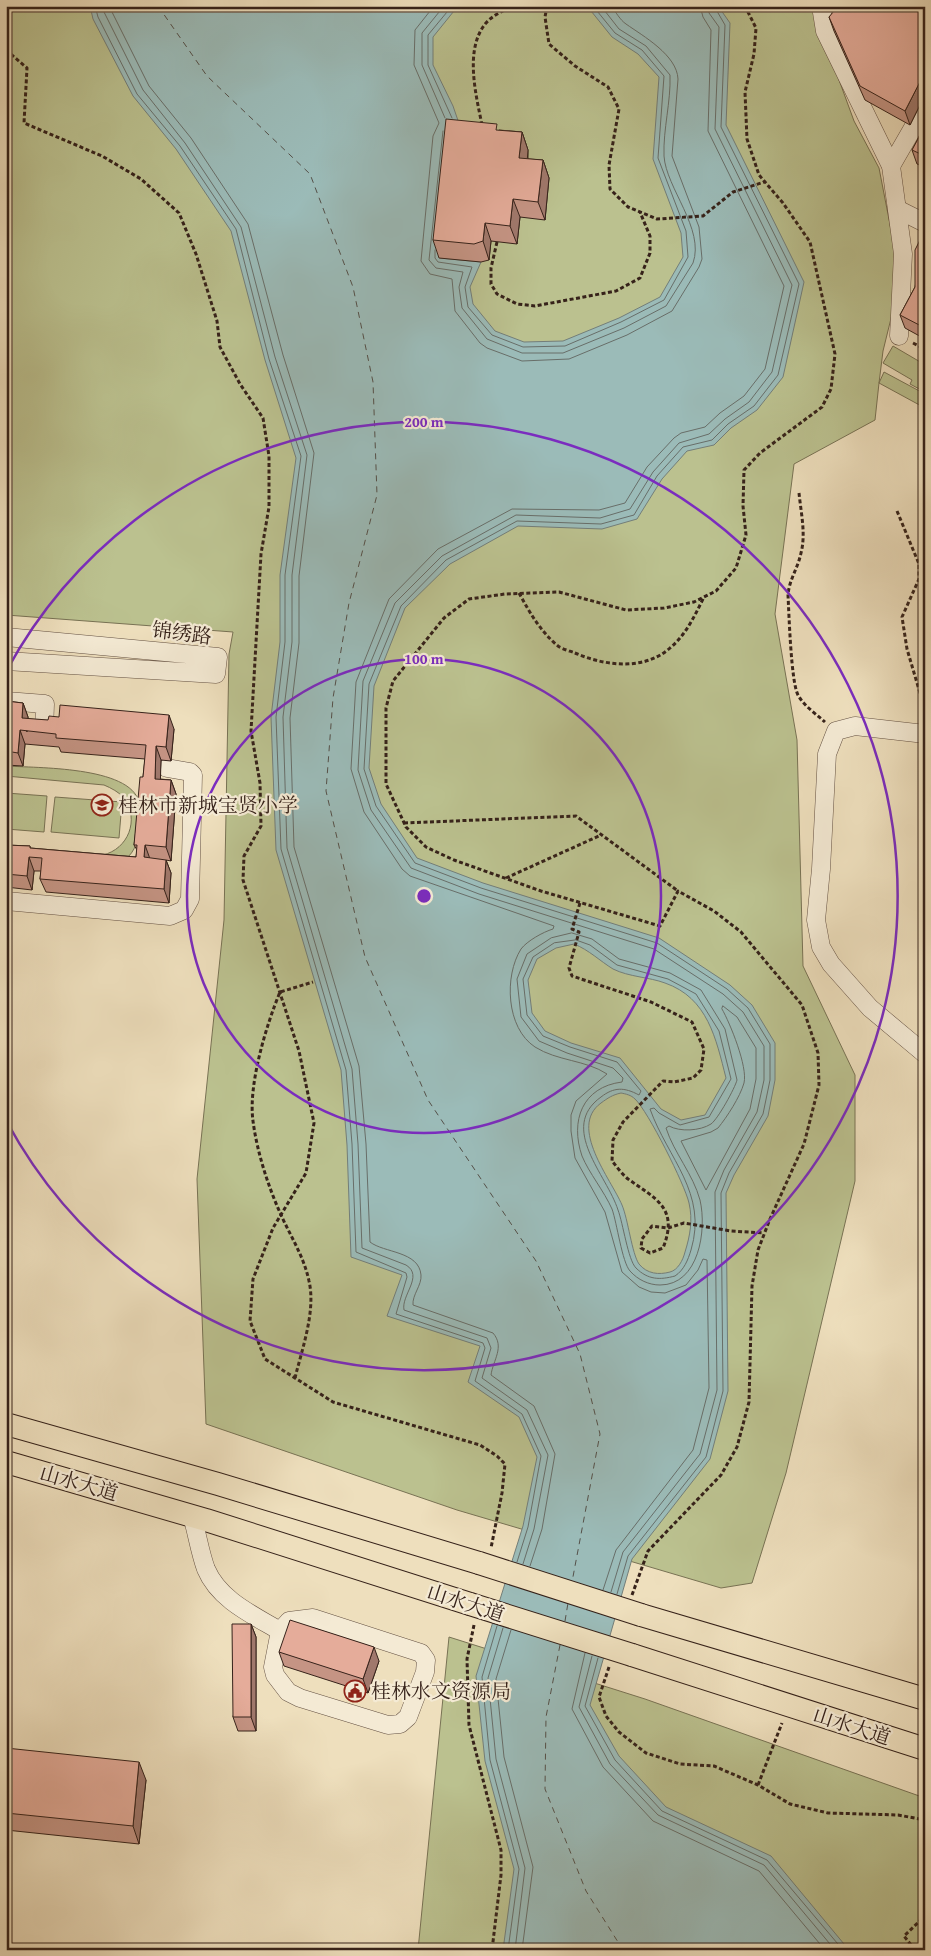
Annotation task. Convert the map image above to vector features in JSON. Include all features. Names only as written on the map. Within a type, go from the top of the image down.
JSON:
[{"type":"main road","name":"山水大道","points":[[6,1424],[484,1557],[635,1610],[925,1699]]},
{"type":"main road","name":"山水大道","points":[[6,1462],[192,1516],[473,1612],[789,1705],[925,1749]]},
{"type":"street","points":[[821,6],[825,31],[891,166],[903,254],[899,336]]},
{"type":"street","points":[[891,166],[925,107]]},
{"type":"street","points":[[897,209],[925,223]]},
{"type":"street","name":"锦绣路","points":[[6,637],[218,657],[216,674],[6,661]]},
{"type":"street","points":[[6,701],[45,704],[44,731]]},
{"type":"street","points":[[925,734],[855,726],[836,731],[828,747],[825,775],[822,869],[816,920],[821,947],[831,964],[870,1008],[925,1054]]},
{"type":"street","points":[[6,901],[170,916],[184,910],[190,899],[193,775],[190,772],[167,768]]},
{"type":"street","points":[[192,1516],[206,1569],[217,1588],[230,1600],[280,1631]]},
{"type":"street","points":[[313,1618],[421,1653],[426,1660],[425,1672],[408,1718],[400,1724],[388,1725],[300,1698],[288,1692],[274,1675],[273,1667],[280,1631],[289,1621],[313,1618]]},
{"type":"path","points":[[485,132],[476,90],[473,51],[485,24],[495,15],[512,6]]},
{"type":"path","points":[[541,6],[547,7],[545,17],[550,44],[575,66],[608,87],[619,110],[609,165],[610,189],[628,206],[657,219],[703,216],[733,192],[764,182]]},
{"type":"path","points":[[678,891],[660,926],[505,879],[454,860],[426,847],[404,823],[386,784],[386,708],[393,681],[444,618],[469,599],[559,592],[626,610],[664,608],[694,602],[716,591],[736,568],[746,535],[743,506],[744,470],[760,453],[822,407],[830,389],[835,354],[810,242],[783,203],[759,175],[747,139],[745,92],[754,54],[756,28],[745,6]]},
{"type":"path","points":[[6,50],[27,68],[24,123],[102,156],[141,179],[179,213],[196,254],[217,321],[220,347],[240,384],[263,418],[269,456],[269,508],[261,554],[251,731],[260,783],[261,826],[244,856],[243,880],[299,1051],[314,1123],[306,1173],[273,1228],[253,1279],[250,1322],[265,1359],[333,1402],[470,1442],[497,1456],[505,1464],[502,1493],[484,1557]]},
{"type":"path","points":[[497,242],[492,268],[492,284],[497,294],[517,304],[535,306],[616,291],[640,278],[650,253],[650,236],[640,212]]},
{"type":"path","points":[[798,493],[803,542],[799,561],[789,582],[788,595],[794,680],[797,694],[806,706],[836,731]]},
{"type":"path","points":[[897,511],[919,564],[919,579],[916,589],[902,617],[907,649],[925,710]]},
{"type":"path","points":[[519,594],[535,623],[559,647],[591,660],[619,665],[644,662],[670,649],[692,623],[705,596]]},
{"type":"path","points":[[404,823],[576,816],[678,891],[714,911],[741,932],[802,1005],[818,1053],[819,1085],[804,1144],[758,1250],[752,1286],[749,1402],[737,1447],[721,1475],[648,1551],[635,1610]]},
{"type":"path","points":[[505,879],[601,835]]},
{"type":"path","points":[[580,902],[572,929],[578,932],[569,968],[572,976],[651,1002],[692,1022],[704,1049],[701,1070],[693,1078],[674,1082],[664,1081],[623,1122],[613,1140],[612,1162],[627,1178],[652,1194],[664,1208],[668,1228],[663,1248],[650,1253],[641,1248],[642,1239],[652,1226],[668,1228],[684,1223],[731,1231],[764,1233]]},
{"type":"path","points":[[280,992],[313,982]]},
{"type":"path","points":[[280,992],[268,1022],[255,1079],[252,1119],[259,1153],[281,1214],[298,1248],[310,1283],[309,1324],[295,1378]]},
{"type":"path","points":[[473,1612],[467,1659],[469,1725],[501,1850],[501,1875],[492,1950]]},
{"type":"path","points":[[622,1657],[599,1697],[606,1716],[619,1732],[646,1753],[680,1764],[714,1766],[758,1785],[790,1804],[828,1813],[898,1815],[925,1820]]},
{"type":"path","points":[[758,1785],[789,1705]]},
{"type":"path","points":[[915,1950],[904,1936],[925,1916]]},
{"type":"green space","points":[[6,6],[812,6],[854,121],[879,168],[899,271],[896,298],[883,351],[875,420],[794,464],[775,614],[797,740],[803,966],[855,1075],[855,1181],[786,1473],[752,1583],[721,1588],[457,1510],[206,1424],[197,1179],[224,920],[229,654],[233,632],[6,615]]},
{"type":"green space","points":[[893,346],[922,363],[925,360],[925,392],[910,384],[912,380],[883,363]]},
{"type":"green space","points":[[884,372],[925,394],[925,408],[879,383]]},
{"type":"green space","points":[[6,766],[80,771],[119,781],[132,790],[139,802],[137,840],[132,853],[128,857],[103,855],[119,847],[125,840],[131,824],[129,807],[124,798],[117,792],[104,785],[6,776]]},
{"type":"green space","points":[[6,793],[47,796],[44,832],[6,829]]},
{"type":"green space","points":[[55,797],[122,802],[119,838],[51,832]]},
{"type":"green space","points":[[449,1637],[645,1699],[925,1798],[925,1950],[418,1950]]},
{"type":"water","points":[[90,6],[458,6],[433,37],[433,65],[453,106],[464,138],[440,258],[481,262],[470,287],[473,304],[495,331],[524,342],[563,341],[619,318],[660,297],[683,257],[681,233],[653,159],[659,77],[638,54],[612,37],[587,6],[718,6],[730,23],[726,125],[804,282],[783,377],[757,410],[731,428],[714,445],[687,451],[662,479],[637,519],[602,529],[518,526],[450,564],[405,608],[374,686],[369,768],[381,804],[417,858],[483,883],[659,938],[730,985],[752,1005],[775,1043],[775,1080],[768,1116],[734,1175],[726,1193],[728,1391],[710,1459],[632,1559],[590,1705],[619,1756],[666,1807],[771,1856],[849,1950],[503,1950],[514,1869],[485,1761],[476,1676],[523,1526],[537,1457],[519,1417],[468,1382],[480,1346],[387,1316],[402,1275],[351,1257],[347,1145],[341,1070],[276,850],[271,717],[280,642],[280,575],[296,458],[265,360],[231,231],[176,149],[133,96],[93,19]],"holes":[[[574,944],[590,952],[613,969],[626,974],[659,981],[680,990],[701,1009],[714,1035],[726,1078],[705,1115],[681,1120],[661,1109],[620,1058],[571,1043],[545,1031],[532,1013],[528,980],[537,959],[556,948]],[[621,1093],[635,1099],[641,1106],[674,1165],[689,1203],[691,1222],[687,1246],[680,1264],[670,1272],[653,1273],[639,1264],[634,1253],[622,1205],[602,1168],[590,1139],[589,1125],[592,1113],[601,1103]]]},
{"type":"building","points":[[838,6],[907,6],[925,15],[925,72],[905,111],[860,86],[829,17]]},
{"type":"building","points":[[446,119],[497,124],[496,130],[522,132],[519,158],[543,160],[538,202],[513,199],[510,226],[485,223],[483,241],[474,244],[433,240]]},
{"type":"building","points":[[925,126],[925,156],[912,150]]},
{"type":"building","points":[[925,230],[925,328],[900,315],[915,287],[915,250]]},
{"type":"building","points":[[6,701],[23,703],[22,718],[48,720],[49,716],[59,717],[60,705],[169,715],[166,747],[156,746],[155,779],[171,780],[166,847],[145,845],[144,857],[166,860],[164,889],[40,879],[42,858],[29,857],[27,876],[6,874],[6,845],[136,857],[137,845],[134,845],[140,777],[143,777],[146,745],[56,738],[56,734],[20,730],[18,753],[6,751]]},
{"type":"building","points":[[290,1620],[374,1647],[363,1679],[279,1652]]},
{"type":"building","points":[[232,1624],[251,1624],[251,1717],[233,1717]]},
{"type":"building","points":[[6,1748],[139,1762],[133,1826],[6,1813]]},
{"type":"ferry route","points":[[158,6],[207,76],[310,174],[353,287],[373,382],[377,495],[349,603],[333,698],[326,791],[365,957],[428,1100],[536,1261],[580,1354],[600,1434],[572,1582]]},
{"type":"ferry route","points":[[565,1621],[568,1603]]},
{"type":"ferry route","points":[[560,1645],[546,1717],[545,1789],[586,1891],[623,1950]]},
{"type":"place","name":"桂林市新城宝贤小学","points":[[102,805]]},
{"type":"place","name":"桂林水文资源局","points":[[355,1691]]}]
